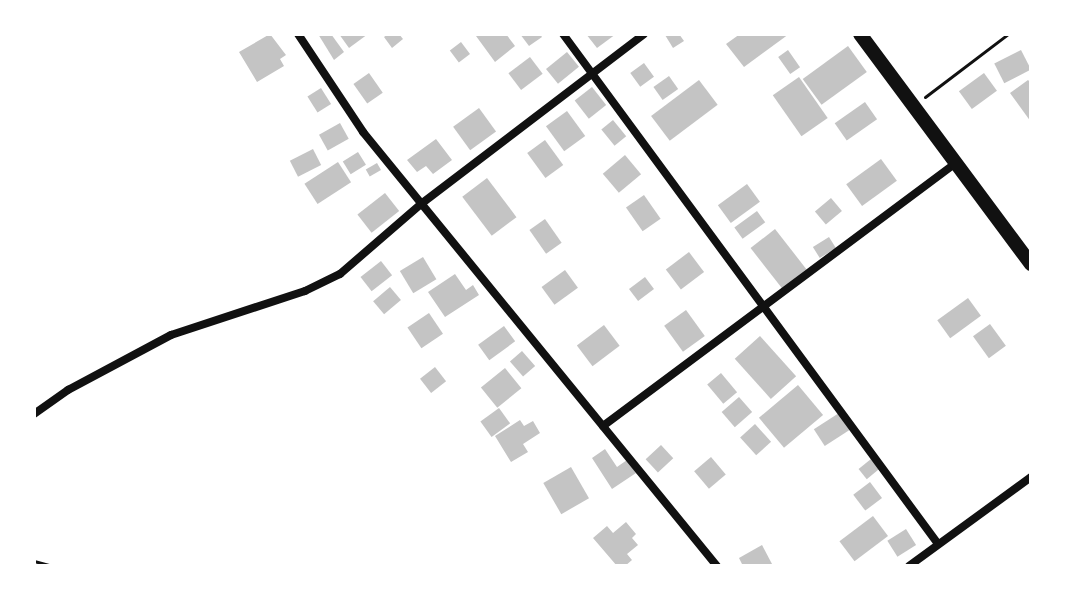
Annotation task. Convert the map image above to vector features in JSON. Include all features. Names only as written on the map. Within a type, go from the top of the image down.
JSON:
[{"type":"main road","points":[[860,34],[1031,264]]},
{"type":"street","points":[[298,34],[363,132],[717,566]]},
{"type":"street","points":[[563,34],[938,544]]},
{"type":"street","points":[[34,414],[80,383],[171,335],[305,291],[340,274],[421,204],[644,34]]},
{"type":"street","points":[[603,426],[955,164]]},
{"type":"street","points":[[909,566],[1031,477]]},
{"type":"path","points":[[913,107],[1008,34]]},
{"type":"path","points":[[34,561],[53,566]]},
{"type":"building","points":[[270,34],[286,55],[280,59],[284,66],[257,82],[239,52]]},
{"type":"building","points":[[318,34],[331,34],[344,52],[334,60]]},
{"type":"building","points":[[339,34],[368,34],[349,48]]},
{"type":"building","points":[[399,34],[403,39],[392,48],[384,37]]},
{"type":"building","points":[[506,34],[515,46],[495,62],[476,36]]},
{"type":"building","points":[[520,34],[540,34],[542,37],[529,46]]},
{"type":"building","points":[[586,34],[616,34],[597,48]]},
{"type":"building","points":[[679,34],[684,41],[673,48],[665,35]]},
{"type":"building","points":[[740,34],[789,34],[744,67],[726,44]]},
{"type":"building","points":[[461,42],[470,54],[459,62],[450,50]]},
{"type":"building","points":[[848,46],[867,72],[822,105],[803,79]]},
{"type":"building","points":[[788,50],[800,67],[790,74],[778,57]]},
{"type":"building","points":[[1021,50],[1031,70],[1004,83],[994,64]]},
{"type":"building","points":[[567,52],[579,67],[558,84],[546,69]]},
{"type":"building","points":[[530,57],[543,74],[521,90],[508,73]]},
{"type":"building","points":[[644,63],[654,77],[640,87],[630,73]]},
{"type":"building","points":[[369,73],[383,93],[367,104],[353,84]]},
{"type":"building","points":[[984,73],[997,91],[972,109],[959,91]]},
{"type":"building","points":[[669,76],[678,89],[663,100],[653,87]]},
{"type":"building","points":[[799,77],[828,118],[801,136],[773,95]]},
{"type":"building","points":[[699,80],[718,105],[670,141],[651,116]]},
{"type":"building","points":[[1028,80],[1031,83],[1031,122],[1010,93]]},
{"type":"building","points":[[592,87],[606,105],[589,119],[575,101]]},
{"type":"building","points":[[321,88],[331,104],[317,113],[307,96]]},
{"type":"building","points":[[865,102],[877,119],[847,140],[835,123]]},
{"type":"building","points":[[479,108],[496,131],[470,150],[453,127]]},
{"type":"building","points":[[567,111],[585,136],[564,151],[546,126]]},
{"type":"building","points":[[613,120],[626,136],[615,146],[601,129]]},
{"type":"building","points":[[340,123],[349,139],[328,150],[319,135]]},
{"type":"building","points":[[436,139],[452,160],[433,174],[426,166],[417,172],[407,160]]},
{"type":"building","points":[[545,140],[563,165],[545,178],[527,153]]},
{"type":"building","points":[[313,149],[321,165],[298,177],[290,161]]},
{"type":"building","points":[[358,152],[366,165],[351,174],[343,162]]},
{"type":"building","points":[[625,155],[641,174],[619,193],[603,174]]},
{"type":"building","points":[[881,159],[897,181],[862,206],[846,184]]},
{"type":"building","points":[[338,162],[351,182],[318,204],[304,184]]},
{"type":"building","points":[[377,163],[381,170],[370,176],[366,170]]},
{"type":"building","points":[[487,178],[516,217],[492,236],[462,197]]},
{"type":"building","points":[[747,184],[760,202],[731,223],[718,205]]},
{"type":"building","points":[[385,193],[399,211],[372,233],[357,215]]},
{"type":"building","points":[[644,195],[661,219],[643,231],[626,208]]},
{"type":"building","points":[[831,198],[842,211],[826,225],[815,211]]},
{"type":"building","points":[[757,211],[765,222],[743,239],[734,227]]},
{"type":"building","points":[[545,219],[562,243],[546,254],[529,230]]},
{"type":"building","points":[[775,229],[806,269],[782,288],[751,248]]},
{"type":"building","points":[[829,237],[836,248],[820,258],[813,247]]},
{"type":"building","points":[[689,252],[704,272],[681,289],[666,269]]},
{"type":"building","points":[[423,257],[436,279],[413,293],[400,271]]},
{"type":"building","points":[[381,261],[392,275],[372,291],[361,277]]},
{"type":"building","points":[[565,270],[578,288],[554,305],[542,287]]},
{"type":"building","points":[[455,274],[466,290],[473,285],[479,295],[445,317],[428,292]]},
{"type":"building","points":[[645,277],[654,289],[638,301],[629,289]]},
{"type":"building","points":[[390,287],[401,300],[384,314],[373,301]]},
{"type":"building","points":[[968,298],[981,316],[950,338],[937,320]]},
{"type":"building","points":[[686,310],[705,336],[683,352],[664,326]]},
{"type":"building","points":[[429,313],[443,334],[421,348],[407,328]]},
{"type":"building","points":[[990,324],[1006,346],[989,358],[973,336]]},
{"type":"building","points":[[604,325],[620,346],[592,366],[577,345]]},
{"type":"building","points":[[504,326],[515,341],[489,360],[478,345]]},
{"type":"building","points":[[760,336],[796,376],[771,399],[735,359]]},
{"type":"building","points":[[522,351],[535,366],[523,377],[510,361]]},
{"type":"building","points":[[435,367],[446,381],[431,393],[420,379]]},
{"type":"building","points":[[505,368],[521,388],[497,408],[481,388]]},
{"type":"building","points":[[721,373],[737,392],[723,404],[707,385]]},
{"type":"building","points":[[798,385],[823,415],[784,448],[759,418]]},
{"type":"building","points":[[739,397],[752,412],[735,427],[722,412]]},
{"type":"building","points":[[499,408],[510,423],[492,437],[480,422]]},
{"type":"building","points":[[839,413],[850,430],[825,446],[814,429]]},
{"type":"building","points":[[520,420],[524,426],[533,421],[540,433],[523,444],[528,452],[511,462],[495,436]]},
{"type":"building","points":[[755,424],[771,442],[756,455],[740,437]]},
{"type":"building","points":[[661,445],[673,458],[658,472],[646,459]]},
{"type":"building","points":[[605,449],[617,467],[627,460],[636,473],[612,489],[592,458]]},
{"type":"building","points":[[711,457],[726,475],[709,489],[694,471]]},
{"type":"building","points":[[871,459],[879,469],[867,479],[859,469]]},
{"type":"building","points":[[571,467],[589,498],[561,514],[543,483]]},
{"type":"building","points":[[870,482],[882,498],[865,511],[853,495]]},
{"type":"building","points":[[873,516],[888,536],[855,561],[839,541]]},
{"type":"building","points":[[626,522],[636,534],[632,538],[638,545],[627,554],[632,560],[625,566],[617,566],[593,538],[607,526],[613,533]]},
{"type":"building","points":[[906,529],[916,545],[897,557],[887,541]]},
{"type":"building","points":[[762,545],[772,564],[743,566],[739,558]]}]
